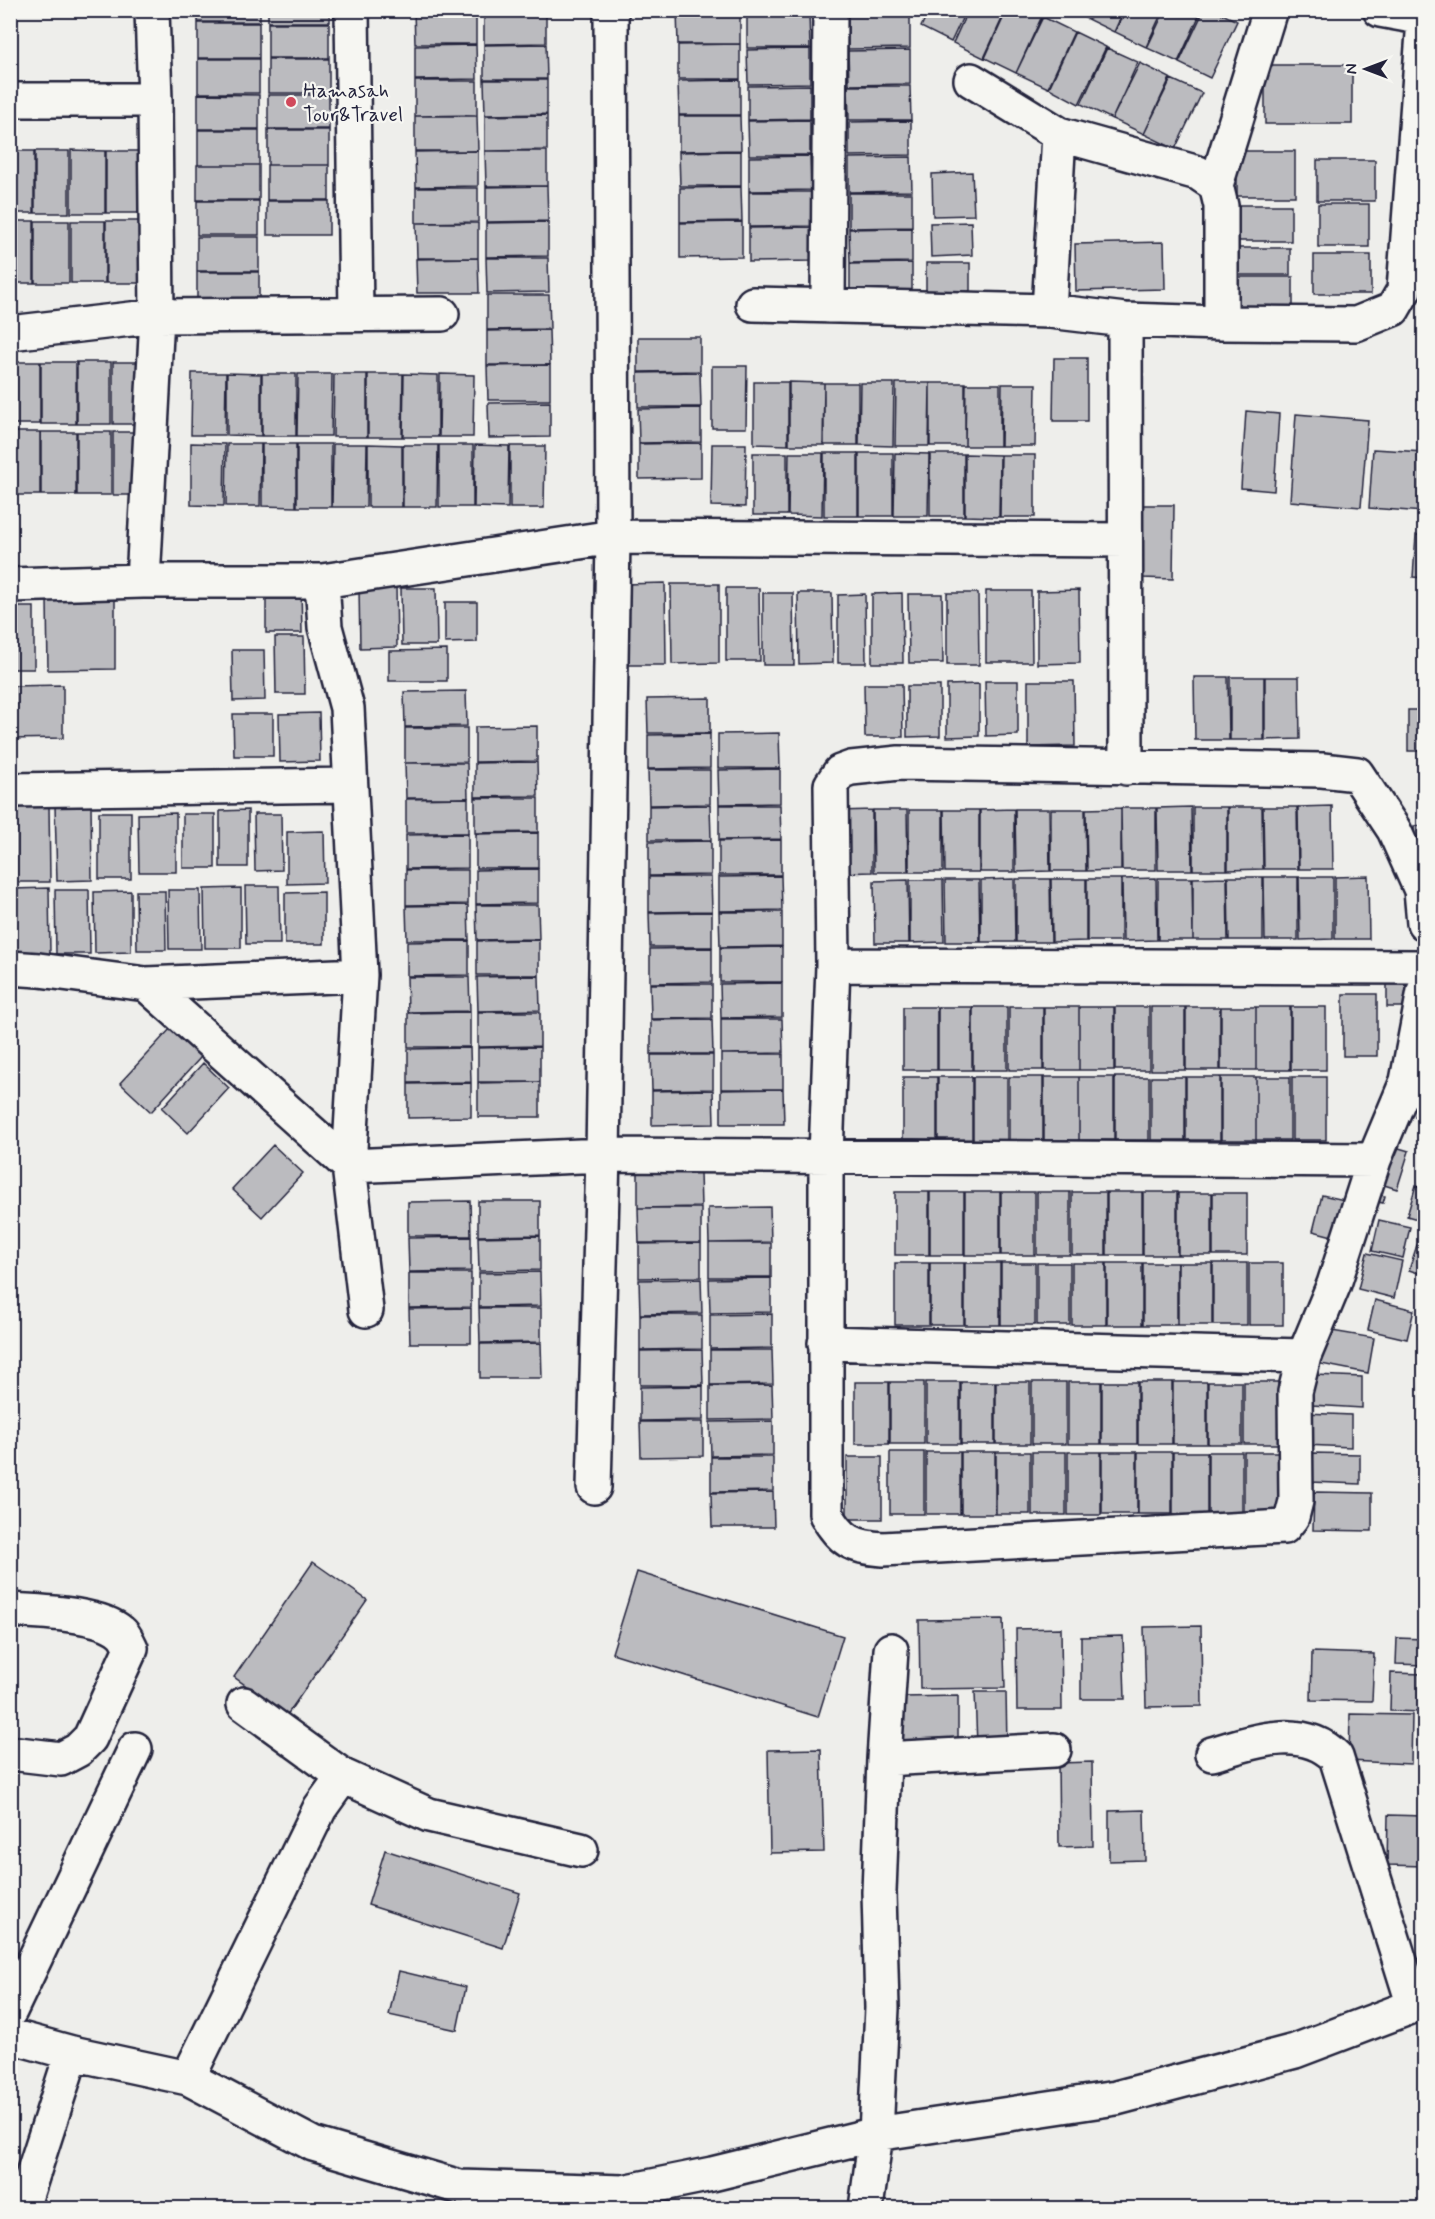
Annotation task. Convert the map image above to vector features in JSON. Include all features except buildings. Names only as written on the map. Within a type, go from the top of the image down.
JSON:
[{"type":"street","points":[[143,581],[157,316],[152,10]]},
{"type":"street","points":[[352,10],[356,314]]},
{"type":"street","points":[[594,1487],[603,1155],[613,537],[611,10]]},
{"type":"street","points":[[828,306],[830,10]]},
{"type":"street","points":[[1221,323],[1221,206],[1216,185],[1269,10]]},
{"type":"street","points":[[753,304],[1049,311],[1125,320],[1221,323],[1356,324],[1393,309],[1404,290],[1425,15],[1380,10]]},
{"type":"street","points":[[971,80],[1059,134],[1198,173],[1216,185]]},
{"type":"street","points":[[10,100],[155,100]]},
{"type":"street","points":[[1049,311],[1059,134]]},
{"type":"street","points":[[10,333],[157,316],[442,314]]},
{"type":"street","points":[[1125,320],[1125,768]]},
{"type":"street","points":[[10,585],[143,581],[322,581],[613,537],[1125,540]]},
{"type":"street","points":[[322,581],[325,627],[348,708],[360,975],[349,1166],[366,1310]]},
{"type":"street","points":[[1425,923],[1421,890],[1394,831],[1357,774],[1322,770],[899,763],[852,768],[840,772],[831,785],[833,965],[826,1156],[826,1514],[833,1527],[844,1538],[861,1548],[883,1549],[1284,1527],[1292,1517],[1296,1501],[1295,1392],[1305,1356],[1334,1284],[1374,1160],[1407,1081],[1425,991]]},
{"type":"street","points":[[10,790],[350,785]]},
{"type":"street","points":[[833,965],[1425,967]]},
{"type":"street","points":[[10,968],[146,984],[360,975]]},
{"type":"street","points":[[146,984],[349,1166],[603,1155],[1374,1160]]},
{"type":"street","points":[[825,1342],[1305,1356]]},
{"type":"street","points":[[10,1610],[103,1621],[123,1633],[131,1648],[90,1738],[78,1750],[61,1759],[10,1753]]},
{"type":"street","points":[[866,2208],[876,2134],[882,2008],[879,1892],[891,1650]]},
{"type":"street","points":[[244,1704],[343,1776],[429,1815],[581,1850]]},
{"type":"street","points":[[10,2036],[72,2053],[188,2078],[313,2144],[459,2198],[622,2200],[712,2174],[876,2134],[1116,2098],[1295,2051],[1419,2004],[1336,1757],[1319,1743],[1302,1738],[1285,1737],[1251,1743],[1212,1754]]},
{"type":"street","points":[[10,2011],[135,1749]]},
{"type":"street","points":[[884,1759],[1053,1750]]},
{"type":"street","points":[[188,2078],[320,1808],[343,1776]]},
{"type":"street","points":[[21,2208],[72,2053]]},
{"type":"place","name":"Hamasah Tour&Travel","points":[[291,102]]}]
